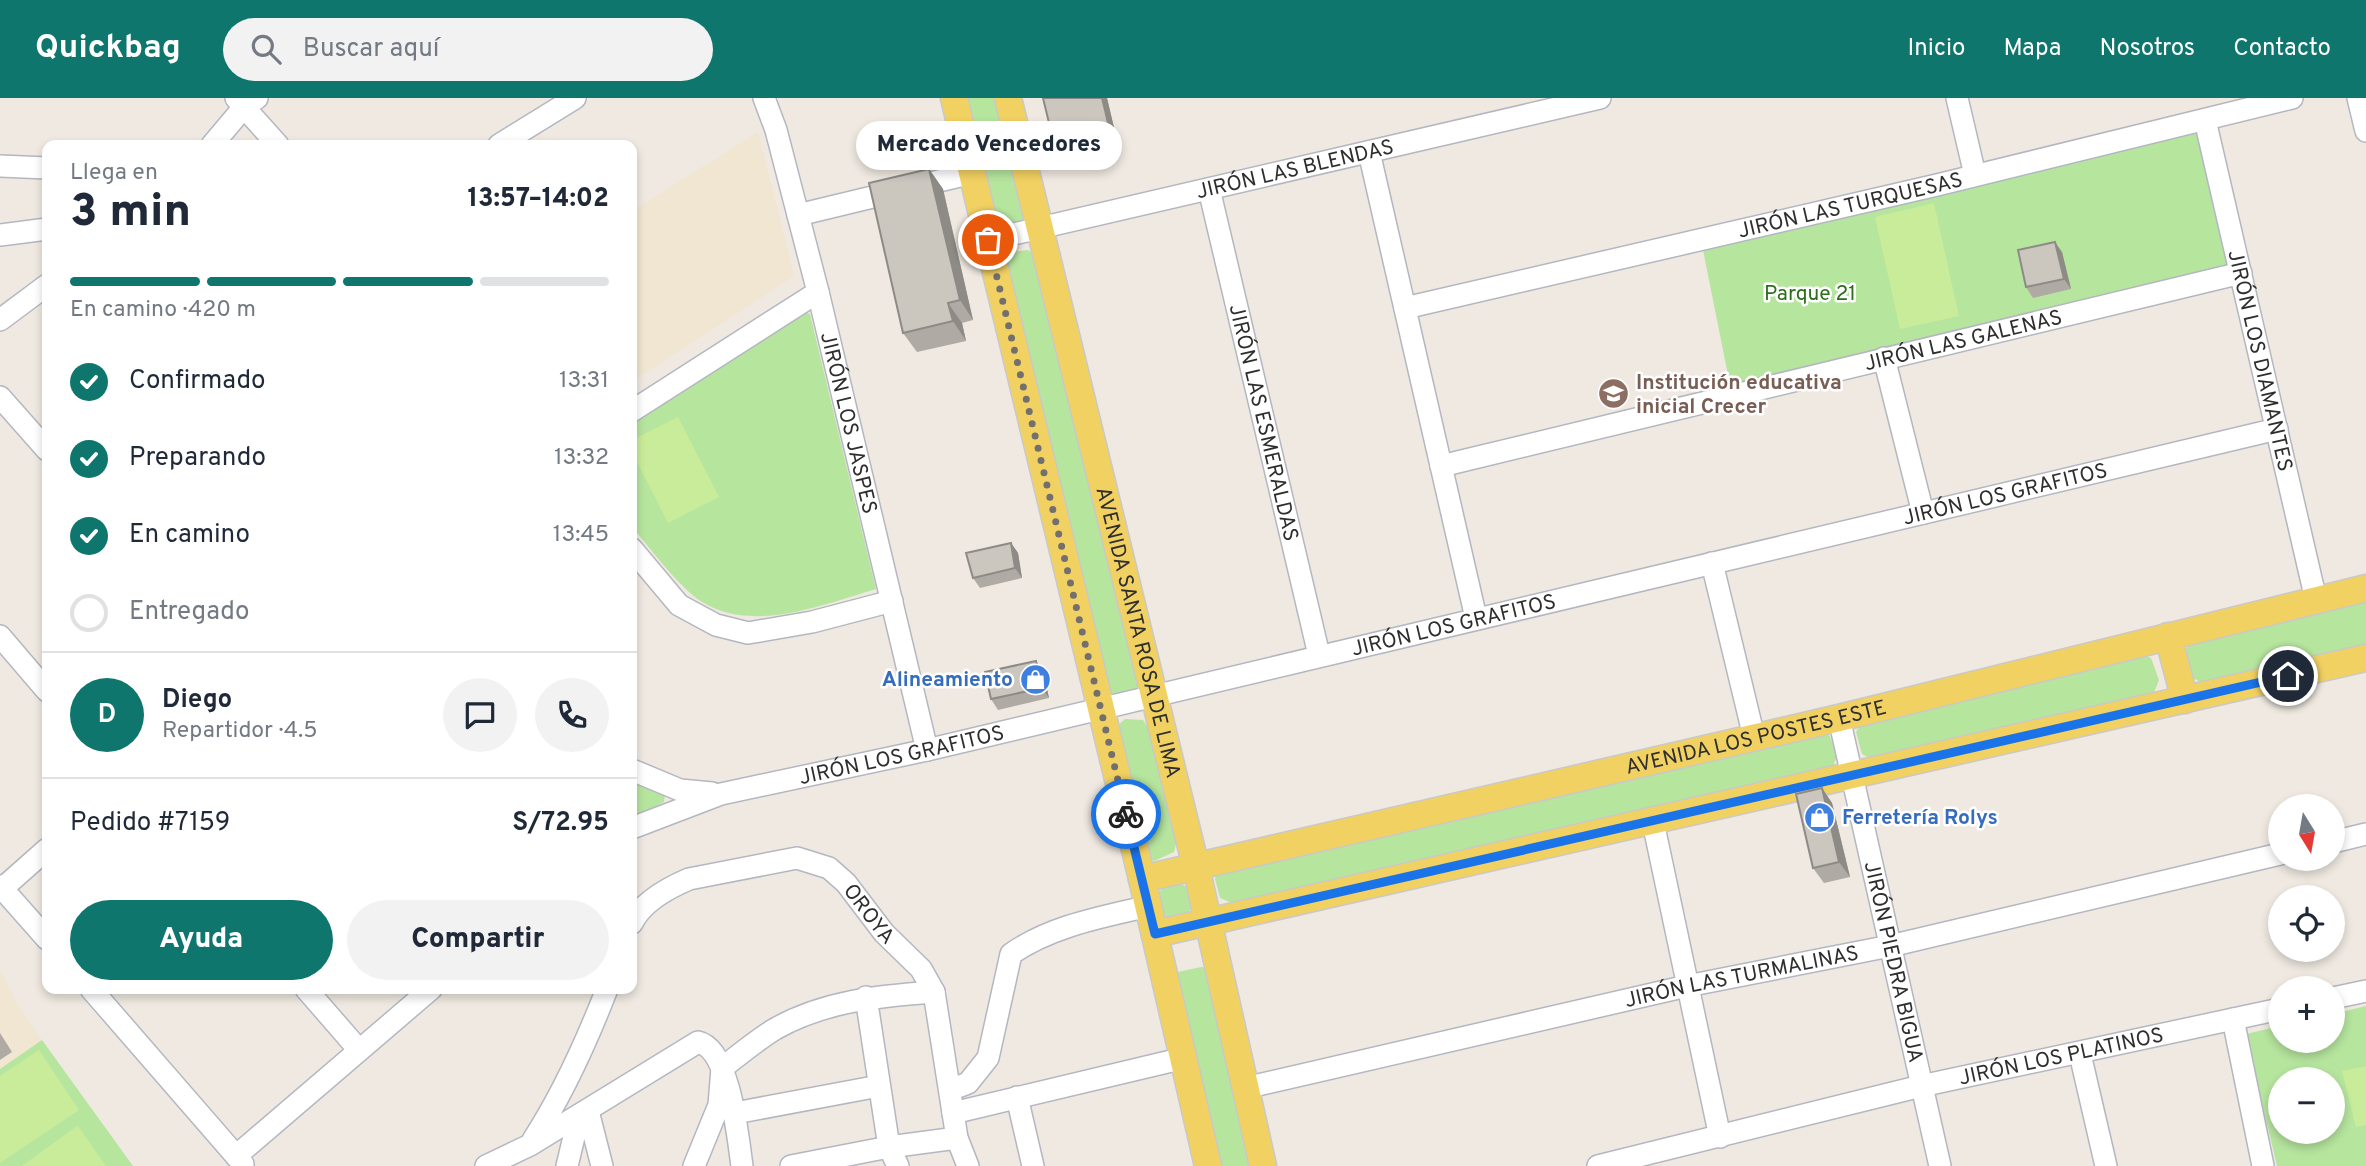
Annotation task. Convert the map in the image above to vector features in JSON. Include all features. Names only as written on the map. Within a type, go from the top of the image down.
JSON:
[{"type":"main road","points":[[954,98],[1099,709],[1149,906],[1208,1166]]},
{"type":"main road","name":"AVENIDA SANTA ROSA DE LIMA","points":[[1008,98],[1042,228],[1196,867],[1263,1166]]},
{"type":"main road","name":"AVENIDA LOS POSTES ESTE","points":[[1142,879],[1839,718],[2366,588]]},
{"type":"main road","points":[[2168,636],[2185,700]]},
{"type":"main road","points":[[1155,934],[1852,778],[2366,658]]},
{"type":"street","points":[[507,140],[575,98]]},
{"type":"street","name":"JIRÓN LOS JASPES","points":[[764,98],[776,130],[818,292],[927,750]]},
{"type":"street","name":"JIRÓN LAS BLENDAS","points":[[988,240],[1601,98]]},
{"type":"street","points":[[1957,98],[1975,175]]},
{"type":"street","name":"JIRÓN LAS TURQUESAS","points":[[1405,308],[2292,98]]},
{"type":"street","points":[[2358,98],[2366,131]]},
{"type":"street","points":[[216,140],[246,101],[274,140]]},
{"type":"street","name":"JIRÓN LOS DIAMANTES","points":[[2205,120],[2316,600]]},
{"type":"street","points":[[1369,152],[1476,618]]},
{"type":"street","points":[[0,166],[42,168]]},
{"type":"street","points":[[798,215],[972,173]]},
{"type":"street","name":"JIRÓN LAS ESMERALDAS","points":[[1209,190],[1319,655]]},
{"type":"street","points":[[0,235],[42,230]]},
{"type":"street","name":"JIRÓN LAS GALENAS","points":[[1441,466],[2241,273]]},
{"type":"street","points":[[0,319],[42,289]]},
{"type":"street","points":[[637,408],[818,292]]},
{"type":"street","points":[[1884,358],[1923,513]]},
{"type":"street","points":[[0,397],[42,444]]},
{"type":"street","name":"JIRÓN LOS GRAFITOS","points":[[637,826],[721,794],[927,750],[2277,429]]},
{"type":"street","points":[[637,555],[679,605],[716,625],[748,633],[812,622],[892,601]]},
{"type":"street","points":[[1712,563],[1754,737]]},
{"type":"street","points":[[0,636],[42,685]]},
{"type":"street","name":"JIRÓN PIEDRA BIGUA","points":[[1839,718],[1940,1166]]},
{"type":"street","points":[[637,772],[680,790],[721,794]]},
{"type":"street","points":[[1653,822],[1720,1137]]},
{"type":"street","points":[[2345,839],[2366,834]]},
{"type":"street","points":[[42,853],[2,887],[42,933]]},
{"type":"street","name":"JIRÓN LAS TURMALINAS","points":[[1245,1088],[1687,986],[1891,946],[2268,857]]},
{"type":"street","name":"OROYA","points":[[637,916],[643,907],[673,886],[689,879],[797,858],[814,861],[829,868],[846,883],[884,933],[921,969],[934,992],[957,1138],[968,1166]]},
{"type":"street","points":[[950,1090],[968,1083],[988,1058],[1011,954],[1030,940],[1087,921],[1149,906]]},
{"type":"street","points":[[2345,995],[2366,991]]},
{"type":"street","points":[[695,1166],[719,1104],[722,1068],[775,1030],[806,1015],[866,997],[934,992]]},
{"type":"street","points":[[95,994],[241,1161],[359,1051],[425,994]]},
{"type":"street","points":[[310,994],[359,1051]]},
{"type":"street","points":[[514,1155],[559,1099],[582,1054],[605,994]]},
{"type":"street","points":[[866,997],[893,1156]]},
{"type":"street","name":"JIRÓN LOS PLATINOS","points":[[1598,1166],[1921,1086],[2268,1012]]},
{"type":"street","points":[[2233,1019],[2263,1166]]},
{"type":"street","points":[[486,1166],[514,1155],[666,1059],[703,1042],[722,1068],[735,1113],[742,1166]]},
{"type":"street","points":[[2080,1054],[2106,1166]]},
{"type":"street","points":[[953,1113],[1184,1058]]},
{"type":"street","points":[[735,1113],[879,1086]]},
{"type":"street","points":[[1017,1097],[1032,1166]]},
{"type":"street","points":[[567,1166],[584,1113]]},
{"type":"street","points":[[584,1113],[602,1166]]},
{"type":"street","points":[[791,1166],[893,1156],[957,1138]]},
{"type":"shaded area","points":[[758,132],[794,276],[637,379],[637,208]]},
{"type":"shaded area","points":[[0,970],[17,1004],[42,1040],[0,1069]]},
{"type":"green space","points":[[963,98],[998,98],[1028,216],[1019,225],[1000,228],[993,223]]},
{"type":"green space","name":"Parque 21","points":[[2197,128],[2231,266],[1730,385],[1702,245]]},
{"type":"green space","points":[[1934,203],[1959,316],[1900,329],[1875,217]]},
{"type":"green space","points":[[1028,250],[1037,256],[1142,682],[1126,694],[1106,692],[1001,260],[1005,253]]},
{"type":"green space","points":[[802,311],[810,314],[876,589],[805,610],[756,616],[732,614],[710,606],[689,592],[637,533],[637,421]]},
{"type":"green space","points":[[678,417],[719,497],[668,523],[637,462],[637,438]]},
{"type":"green space","points":[[2366,599],[2366,647],[2204,684],[2191,677],[2184,652],[2190,643]]},
{"type":"green space","points":[[2140,653],[2151,658],[2159,680],[2153,695],[1875,761],[1862,754],[1856,732],[1863,721]]},
{"type":"green space","points":[[1125,719],[1143,720],[1149,729],[1177,840],[1174,852],[1154,861],[1144,855],[1114,729]]},
{"type":"green space","points":[[1817,733],[1830,736],[1837,756],[1832,769],[1232,903],[1220,898],[1215,879],[1218,871]]},
{"type":"green space","points":[[637,781],[665,793],[664,802],[637,816]]},
{"type":"green space","points":[[1175,883],[1187,889],[1193,901],[1187,913],[1175,919],[1163,913],[1157,901],[1163,889]]},
{"type":"green space","points":[[1208,968],[1253,1166],[1215,1166],[1173,978],[1178,972]]},
{"type":"green space","points":[[2366,1006],[2366,1166],[2277,1166],[2272,1144],[2345,1144],[2345,1067],[2268,1067],[2268,1128],[2246,1034],[2268,1029],[2268,1053],[2345,1053],[2345,1011]]},
{"type":"green space","points":[[42,1040],[133,1166],[0,1166],[0,1069]]},
{"type":"green space","points":[[39,1050],[79,1110],[0,1163],[0,1076]]},
{"type":"green space","points":[[2366,1066],[2366,1125],[2356,1127],[2345,1083],[2345,1070]]},
{"type":"green space","points":[[77,1126],[106,1166],[22,1166]]},
{"type":"building","points":[[1043,98],[1102,98],[1113,143],[1057,156]]},
{"type":"building","points":[[929,169],[960,300],[948,303],[953,321],[903,333],[869,183]]},
{"type":"building","points":[[2055,242],[2064,279],[2026,287],[2018,250]]},
{"type":"building","points":[[1011,543],[1015,568],[973,578],[966,553]]},
{"type":"building","points":[[1036,661],[1042,688],[991,699],[985,672]]},
{"type":"building","points":[[1822,788],[1839,862],[1813,868],[1796,794]]},
{"type":"way so far","points":[[988,240],[1126,814]]},
{"type":"place","name":"Mercado Vencedores","points":[[988,240]]},
{"type":"place","name":"Institución educativa inicial Crecer","points":[[1613,394]]},
{"type":"place","name":"Alineamiento","points":[[1036,679]]},
{"type":"place","name":"Ferretería Rolys","points":[[1819,817]]},
{"type":"route","points":[[1126,814],[1155,934],[1852,778],[2288,676]]}]
